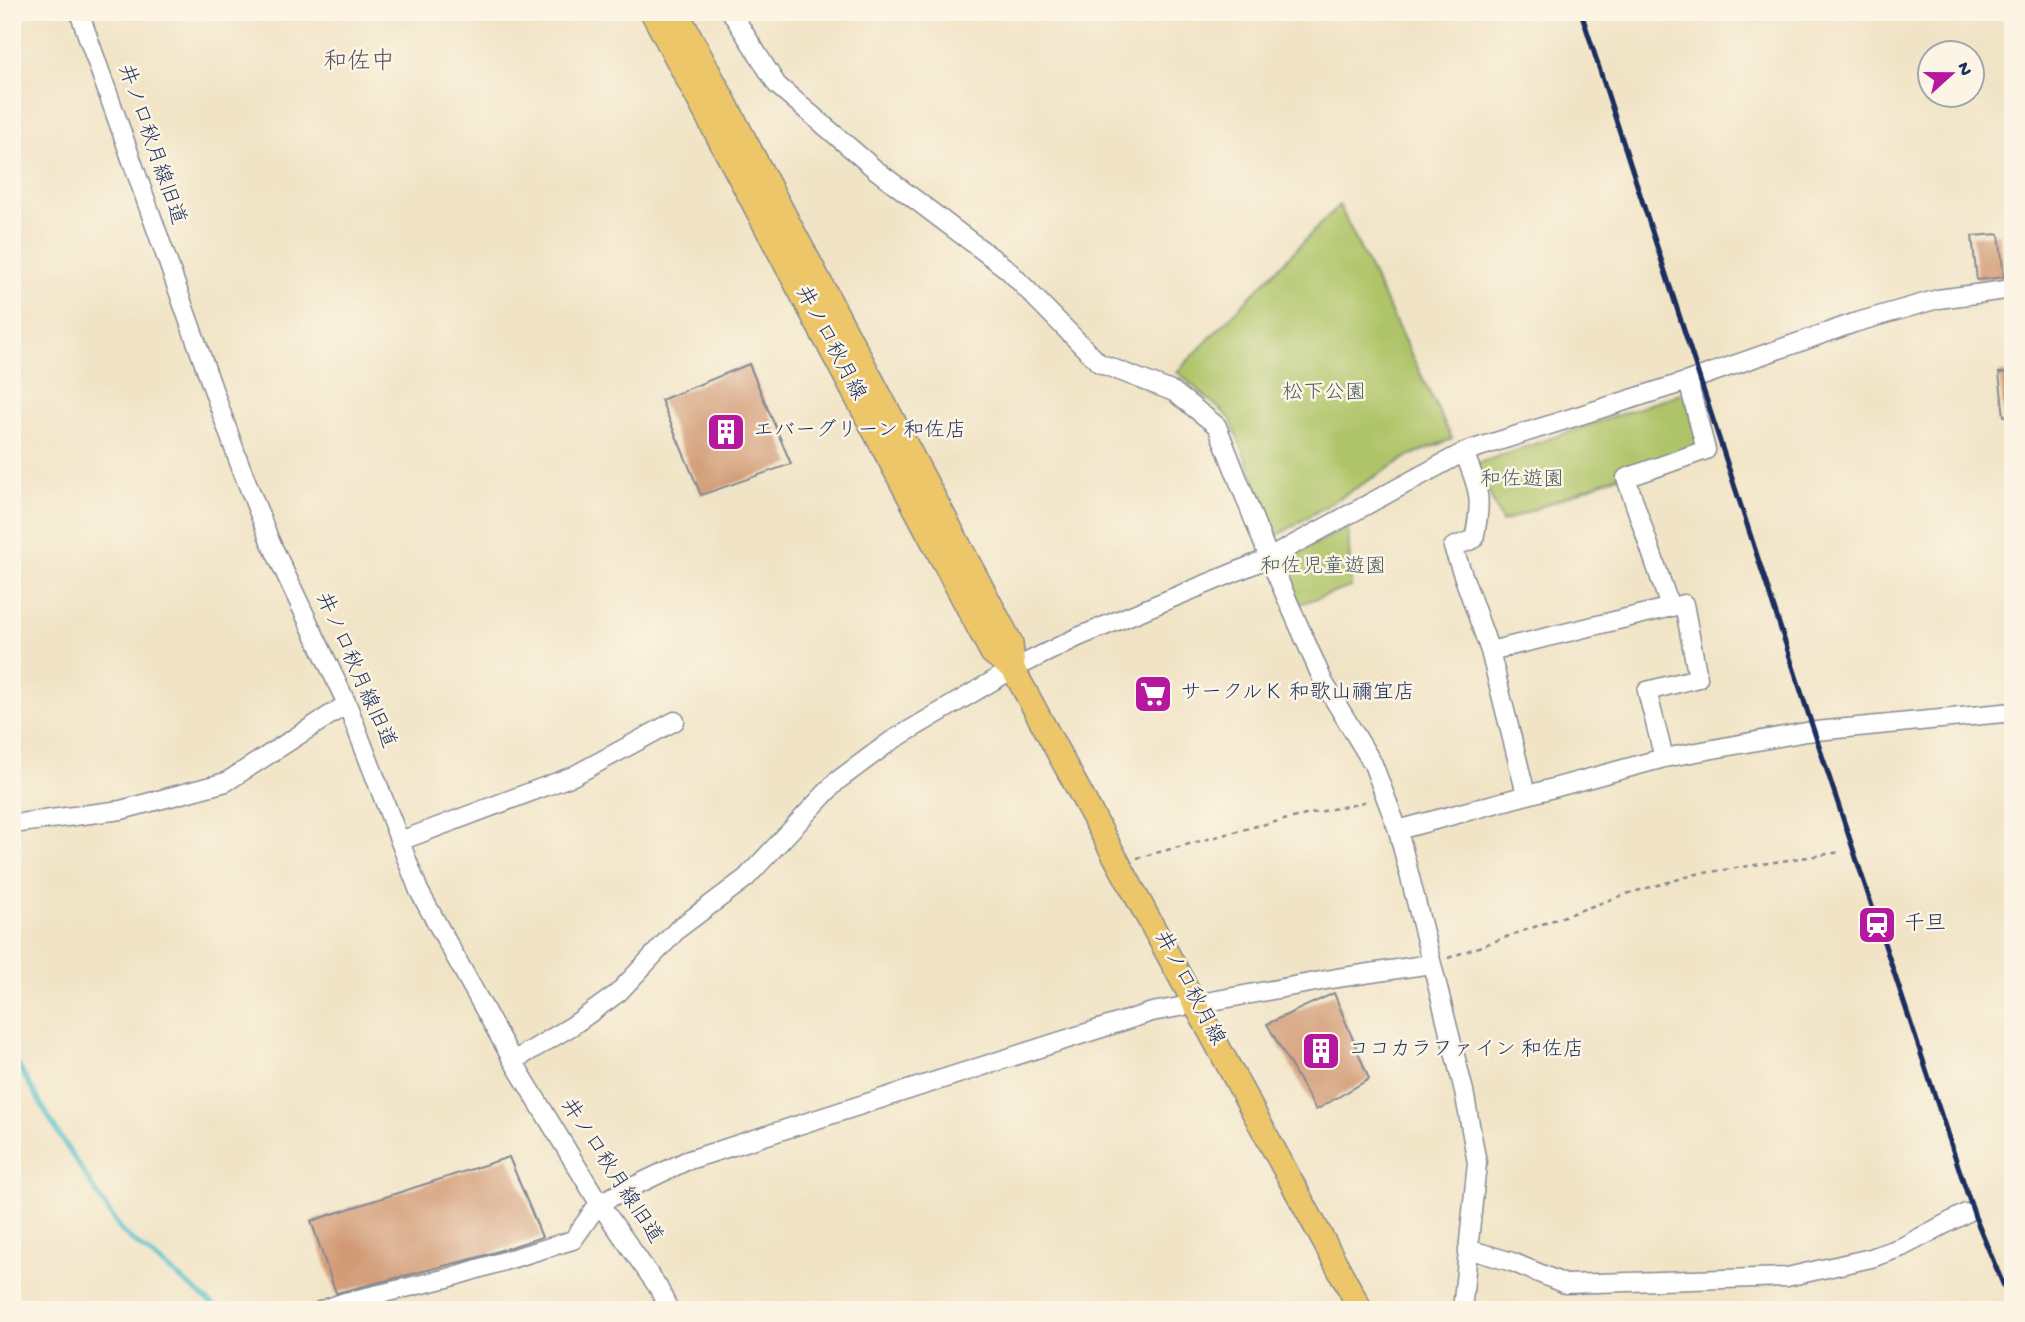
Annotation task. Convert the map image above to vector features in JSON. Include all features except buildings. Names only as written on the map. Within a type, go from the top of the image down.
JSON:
[{"type":"main road","name":"井ノ口秋月線","points":[[652,12],[992,653],[1013,669],[1361,1310]]},
{"type":"main road","name":"井ノ口秋月線","points":[[677,12],[1011,643],[1013,669]]},
{"type":"street","name":"井ノ口秋月線旧道","points":[[79,12],[240,465],[270,541],[347,704],[419,891],[513,1061],[599,1203],[658,1287],[669,1310]]},
{"type":"street","points":[[731,12],[777,85],[876,170],[1007,269],[1099,363],[1174,392],[1217,426],[1269,558],[1324,683],[1373,764],[1398,830],[1464,1091],[1477,1163],[1462,1310]]},
{"type":"street","points":[[513,1061],[572,1026],[618,993],[678,929],[746,878],[837,781],[891,741],[1013,669],[1078,636],[1269,558],[1464,452],[1688,382],[1854,323],[1938,299],[2013,289]]},
{"type":"street","points":[[1670,607],[1626,478],[1706,450],[1688,382]]},
{"type":"street","points":[[1464,452],[1479,491],[1479,516],[1474,539],[1453,547],[1490,651],[1527,794]]},
{"type":"street","points":[[1490,651],[1684,604],[1698,678],[1647,691],[1664,758]]},
{"type":"street","points":[[12,824],[121,810],[226,782],[347,704]]},
{"type":"street","points":[[1398,830],[1664,758],[1806,732],[2013,712]]},
{"type":"street","points":[[400,841],[573,776],[675,720]]},
{"type":"street","points":[[322,1310],[448,1278],[573,1240],[599,1203],[686,1161],[1152,1012],[1337,978],[1431,964]]},
{"type":"street","points":[[1468,1249],[1512,1262],[1565,1284],[1787,1277],[1871,1258],[1902,1247],[1966,1213]]},
{"type":"path","points":[[1120,863],[1257,826],[1386,797]]},
{"type":"path","points":[[1431,964],[1626,894],[1697,874],[1840,852]]},
{"type":"green space","name":"松下公園","points":[[1339,205],[1452,439],[1411,455],[1276,536],[1230,418],[1177,372]]},
{"type":"green space","name":"和佐遊園","points":[[1685,392],[1699,444],[1502,522],[1476,464]]},
{"type":"green space","name":"和佐児童遊園","points":[[1348,527],[1351,587],[1290,607],[1280,561]]},
{"type":"waterway","points":[[12,1055],[61,1138],[122,1232],[220,1310]]},
{"type":"railway","points":[[1581,12],[1975,1217],[2013,1308]]},
{"type":"place","name":"エバーグリーン 和佐店","points":[[726,432]]},
{"type":"place","name":"サークルＫ 和歌山禰宜店","points":[[1153,694]]},
{"type":"place","name":"千旦","points":[[1877,925]]},
{"type":"place","name":"ココカラファイン 和佐店","points":[[1321,1051]]},
{"type":"district","name":"和佐中","points":[[359,63]]}]
